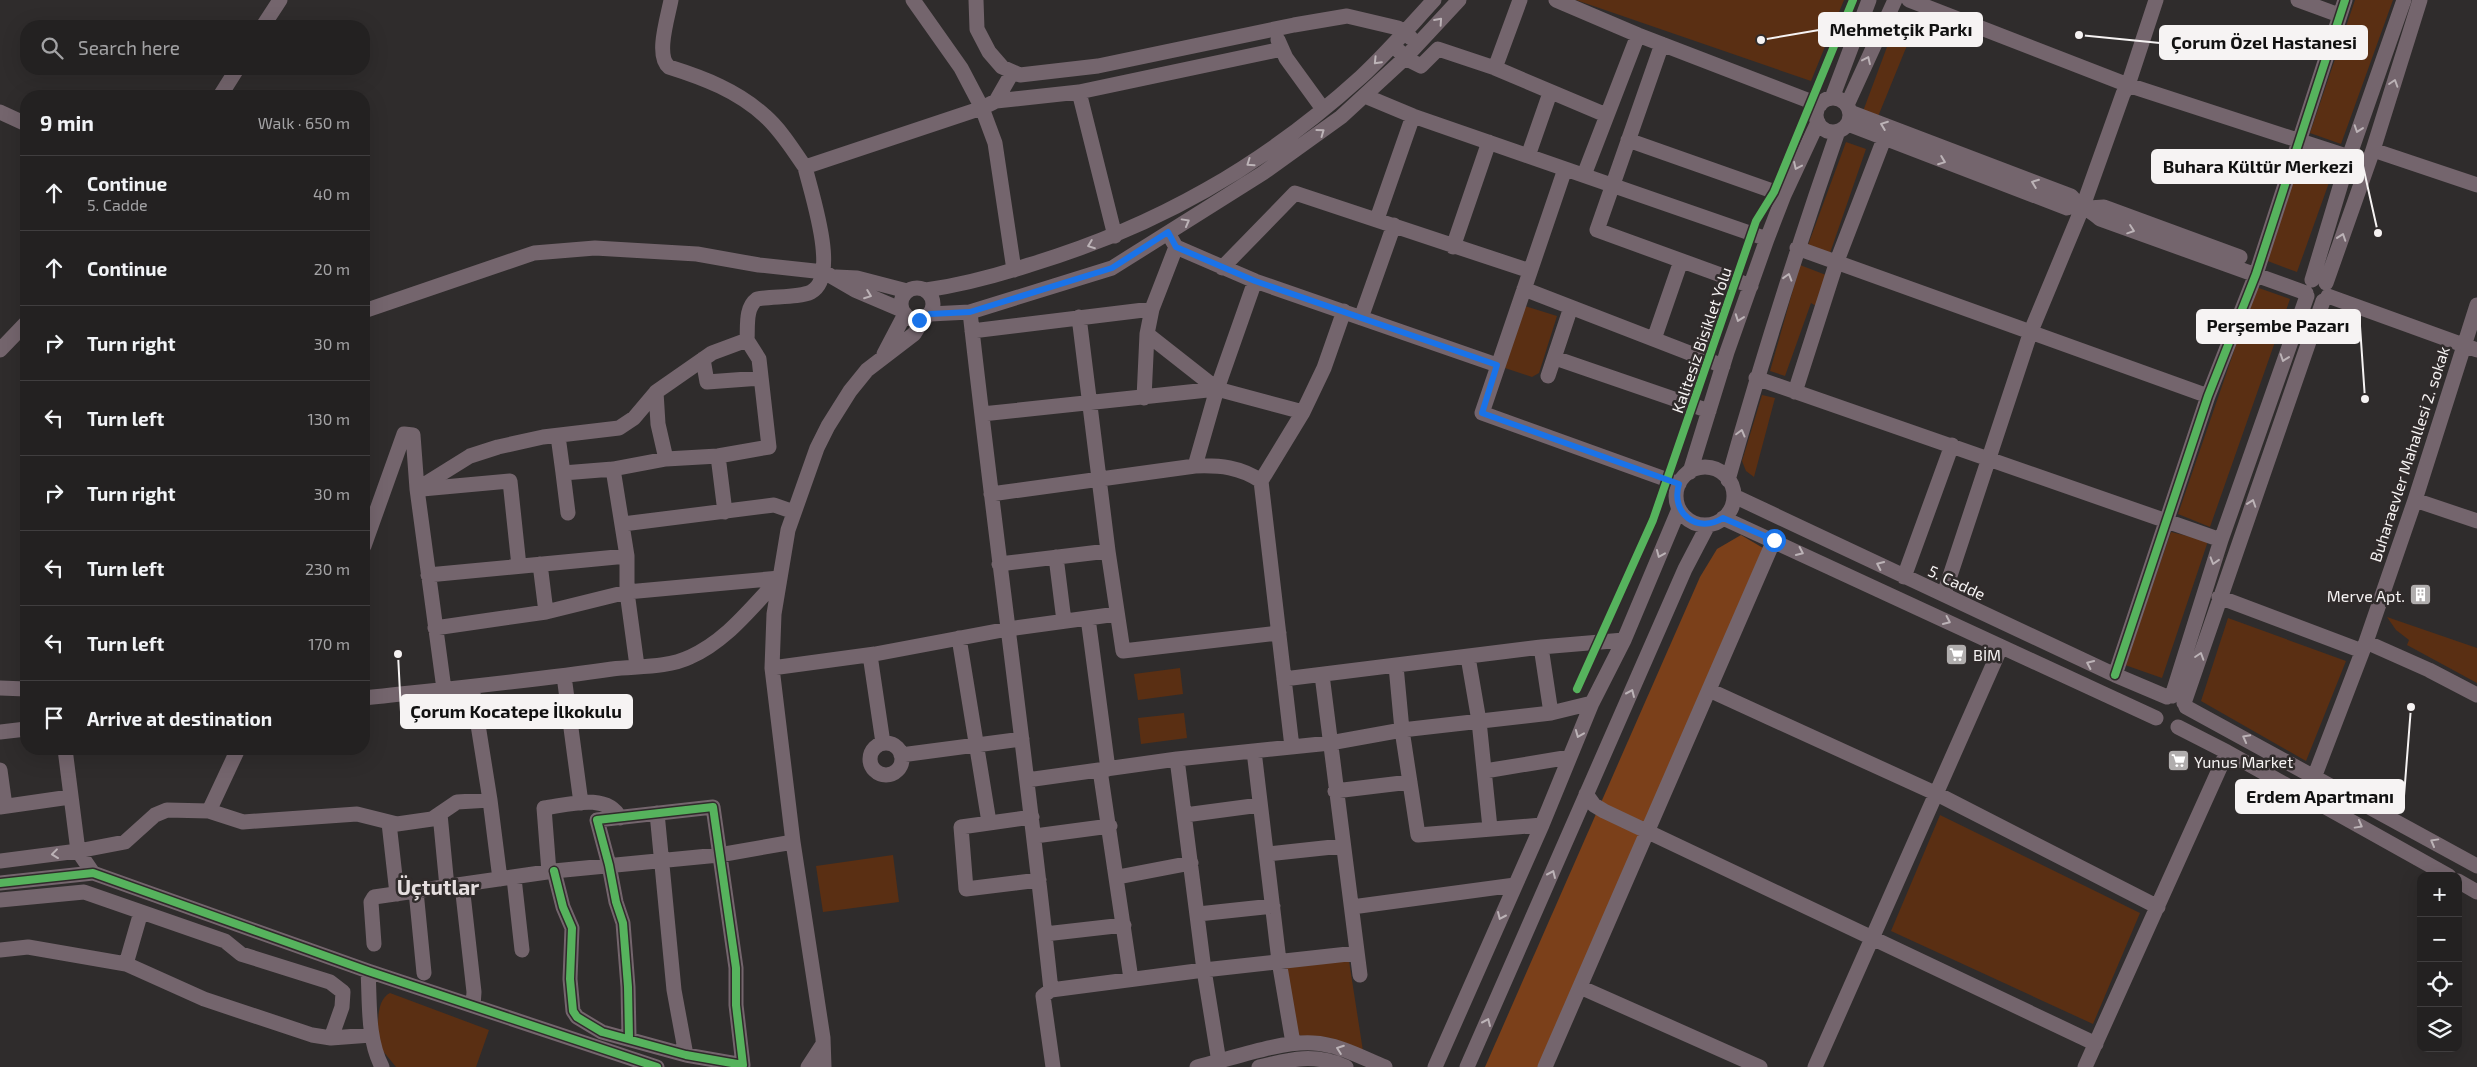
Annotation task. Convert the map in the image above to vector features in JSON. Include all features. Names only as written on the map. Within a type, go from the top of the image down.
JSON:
[{"type":"street","points":[[267,20],[280,0]]},
{"type":"street","points":[[671,0],[662,53],[664,62],[670,67],[722,87],[756,108],[783,136],[805,167],[830,274],[855,290],[904,312],[914,320],[927,316],[970,312],[1112,268],[1264,173],[1341,117],[1405,58],[1459,0]]},
{"type":"street","points":[[913,0],[949,49],[982,108],[995,143],[1014,270]]},
{"type":"street","points":[[976,0],[977,29],[989,52],[1002,67],[1020,75],[1098,66],[1347,16],[1376,22],[1404,32],[1418,45]]},
{"type":"street","points":[[370,309],[534,252],[595,248],[697,254],[760,265],[857,278],[907,291],[916,288],[926,290],[972,282],[1014,270],[1115,236],[1163,214],[1228,178],[1323,109],[1362,76],[1434,0]]},
{"type":"street","points":[[1495,68],[1520,0]]},
{"type":"street","points":[[1556,0],[1662,44],[1826,101],[1840,99],[1846,118],[1884,139],[2067,208],[2083,206],[2104,207],[2258,269],[2470,347]]},
{"type":"street","points":[[1690,472],[1706,468],[1715,469],[1728,480],[1734,496],[1733,504],[1723,518],[1708,525],[1691,522],[1679,509],[1676,493],[1679,484],[1690,472],[1723,366],[1784,196],[1818,122],[1817,113],[1826,101],[1869,0]]},
{"type":"street","points":[[1728,480],[1756,378],[1797,248],[1846,118],[1895,0]]},
{"type":"street","points":[[1909,0],[2128,85],[2348,157]]},
{"type":"street","points":[[1944,594],[2031,331],[2083,206],[2123,94],[2128,85],[2156,0]]},
{"type":"street","points":[[2298,0],[2339,16]]},
{"type":"street","points":[[2115,675],[2208,396],[2258,269],[2345,0]]},
{"type":"street","points":[[2177,700],[2219,597],[2316,290],[2348,157],[2404,0]]},
{"type":"street","points":[[2178,727],[2187,716],[2177,700],[2221,540],[2316,290],[2373,150],[2420,0]]},
{"type":"street","points":[[1275,29],[1282,49],[1323,109]]},
{"type":"street","points":[[1584,175],[1638,35]]},
{"type":"street","points":[[1662,44],[1597,230],[1751,286]]},
{"type":"street","points":[[1393,45],[1405,58],[1421,66],[1438,49],[1495,68],[1550,93],[1606,115]]},
{"type":"street","points":[[805,167],[982,108],[996,101],[1079,92],[1282,49]]},
{"type":"street","points":[[996,101],[1012,73]]},
{"type":"street","points":[[224,90],[233,75]]},
{"type":"street","points":[[1079,92],[1115,236]]},
{"type":"street","points":[[1528,156],[1550,93]]},
{"type":"street","points":[[1365,96],[1414,116],[1767,240]]},
{"type":"street","points":[[0,112],[20,121]]},
{"type":"street","points":[[1377,219],[1414,116]]},
{"type":"street","points":[[1818,122],[1827,130],[1846,118]]},
{"type":"street","points":[[1846,118],[2071,196],[2083,206]]},
{"type":"street","points":[[1795,392],[1836,261],[1884,139]]},
{"type":"street","points":[[1628,140],[1784,196]]},
{"type":"street","points":[[1454,246],[1489,142]]},
{"type":"street","points":[[2373,150],[2477,185]]},
{"type":"street","points":[[1565,169],[1482,413],[1679,484]]},
{"type":"street","points":[[1222,268],[1295,193],[1530,271]]},
{"type":"street","points":[[1361,318],[1394,225]]},
{"type":"street","points":[[1168,232],[1176,247],[1222,268],[1497,365]]},
{"type":"street","points":[[1144,398],[1147,334],[1152,309],[1176,247]]},
{"type":"street","points":[[1797,248],[2208,396]]},
{"type":"street","points":[[1654,339],[1681,261]]},
{"type":"street","points":[[562,473],[613,469],[666,459],[718,456],[769,447],[759,360],[747,340],[751,304],[757,299],[770,296],[810,293],[830,274]]},
{"type":"street","points":[[1195,466],[1217,389],[1255,281]]},
{"type":"street","points":[[1524,289],[1723,366]]},
{"type":"street","points":[[824,1067],[823,1044],[793,842],[772,668],[774,614],[788,530],[817,448],[828,426],[850,391],[867,370],[914,334],[927,316],[933,304],[926,290]]},
{"type":"street","points":[[883,356],[904,312],[901,300],[907,291]]},
{"type":"street","name":"Buharaevler Mahallesi 2. sokak","points":[[2315,775],[2364,647],[2470,347],[2477,305]]},
{"type":"street","points":[[1548,376],[1571,307]]},
{"type":"street","points":[[972,331],[1152,309]]},
{"type":"street","points":[[970,312],[999,564],[1035,836],[1051,990]]},
{"type":"street","points":[[1292,747],[1261,481],[1303,412],[1324,368],[1344,312]]},
{"type":"street","points":[[1079,317],[1108,551],[1123,651],[1278,633]]},
{"type":"street","points":[[0,350],[20,329]]},
{"type":"street","points":[[1147,334],[1217,389]]},
{"type":"street","points":[[417,489],[470,456],[498,447],[558,436],[619,428],[634,418],[656,392],[712,354],[747,340]]},
{"type":"street","points":[[1555,358],[1709,411]]},
{"type":"street","points":[[703,360],[708,382],[761,378]]},
{"type":"street","points":[[1756,378],[2167,519],[2221,540]]},
{"type":"street","points":[[982,414],[1217,389],[1303,412]]},
{"type":"street","points":[[656,392],[658,424],[666,459]]},
{"type":"street","points":[[370,529],[404,434],[413,436],[417,489],[444,689]]},
{"type":"street","points":[[558,436],[568,513]]},
{"type":"street","points":[[1904,577],[1952,445]]},
{"type":"street","points":[[718,456],[725,512]]},
{"type":"street","points":[[991,494],[1195,466],[1221,465],[1246,471],[1261,481]]},
{"type":"street","points":[[613,469],[627,556],[627,592],[637,666]]},
{"type":"street","points":[[417,489],[510,482],[519,566]]},
{"type":"street","name":"5. Cadde","points":[[1734,496],[2115,675],[2177,700],[2477,866]]},
{"type":"street","points":[[2415,500],[2477,521]]},
{"type":"street","points":[[623,524],[774,505],[794,512]]},
{"type":"street","points":[[1435,1067],[1542,825],[1592,704],[1624,640],[1679,509]]},
{"type":"street","points":[[1723,518],[2156,718],[2165,727],[2178,727],[2227,752],[2442,872]]},
{"type":"street","points":[[1467,1067],[1685,569],[1708,525]]},
{"type":"street","points":[[1545,1067],[1774,540]]},
{"type":"street","points":[[999,564],[1108,551]]},
{"type":"street","points":[[428,575],[627,556]]},
{"type":"street","points":[[1056,557],[1064,621]]},
{"type":"street","points":[[540,564],[546,612]]},
{"type":"street","points":[[435,628],[546,612],[627,592],[780,578]]},
{"type":"street","points":[[370,697],[564,676],[688,658],[710,647],[732,630],[780,578]]},
{"type":"street","points":[[2219,597],[2429,670],[2477,695]]},
{"type":"street","points":[[772,668],[870,655],[1008,629],[1118,614]]},
{"type":"street","points":[[1088,618],[1110,826],[1131,979]]},
{"type":"street","points":[[959,638],[989,822]]},
{"type":"street","points":[[1284,679],[1541,647],[1624,640]]},
{"type":"street","points":[[1541,647],[1551,713]]},
{"type":"street","points":[[1815,1067],[2001,647]]},
{"type":"street","points":[[870,655],[883,743]]},
{"type":"street","points":[[1468,657],[1479,721],[1490,828]]},
{"type":"street","points":[[1396,666],[1402,730],[1418,835],[1542,825]]},
{"type":"street","points":[[1322,675],[1335,791],[1360,974]]},
{"type":"street","points":[[564,676],[581,803]]},
{"type":"street","points":[[472,687],[490,800],[522,950]]},
{"type":"street","points":[[0,688],[20,689]]},
{"type":"street","points":[[1709,690],[1937,794],[2158,907]]},
{"type":"street","points":[[2156,718],[2157,705],[2177,700]]},
{"type":"street","points":[[1027,780],[1177,759],[1330,743],[1402,730],[1551,713],[1592,704]]},
{"type":"street","points":[[0,732],[20,730]]},
{"type":"street","points":[[901,754],[1022,739]]},
{"type":"street","points":[[883,743],[894,746],[901,754],[901,763],[896,771],[887,774],[878,773],[871,764],[870,754],[875,747],[883,743]]},
{"type":"street","points":[[1254,751],[1268,854],[1279,962],[1293,1044]]},
{"type":"street","points":[[2085,1067],[2227,752]]},
{"type":"street","points":[[66,755],[78,851],[93,873]]},
{"type":"street","points":[[208,811],[235,755]]},
{"type":"street","points":[[1485,771],[1570,757]]},
{"type":"street","points":[[1177,759],[1192,863],[1204,970],[1219,1062]]},
{"type":"street","points":[[0,770],[3,806],[70,797]]},
{"type":"street","points":[[1335,791],[1410,782]]},
{"type":"street","points":[[1586,794],[1604,812],[1648,831],[2096,1044]]},
{"type":"street","points":[[0,861],[78,851],[125,842],[155,815],[167,810],[208,811],[244,822],[356,814],[389,823],[411,823],[432,819],[457,802],[490,800]]},
{"type":"street","points":[[620,818],[616,810],[605,803],[581,803],[544,808],[551,871],[562,907],[572,928],[570,979],[573,1011],[577,1017],[602,1032],[628,1037],[686,1055],[743,1065],[736,1005],[736,968],[713,807],[620,818],[597,820],[609,865],[616,902],[623,923],[628,987],[628,1037]]},
{"type":"street","points":[[1185,816],[1260,805]]},
{"type":"street","points":[[657,813],[664,862],[674,990],[686,1055]]},
{"type":"street","points":[[440,814],[474,992],[473,1006]]},
{"type":"street","points":[[1032,817],[961,827],[966,889],[1040,880]]},
{"type":"street","points":[[389,823],[397,894]]},
{"type":"street","points":[[1035,836],[1110,826]]},
{"type":"street","points":[[374,944],[371,902],[374,897],[507,879],[551,871],[664,862],[719,855],[793,842]]},
{"type":"street","points":[[1268,854],[1342,846]]},
{"type":"street","points":[[1118,877],[1192,863]]},
{"type":"street","points":[[84,892],[93,873]]},
{"type":"street","points":[[0,884],[93,873],[368,971],[638,1064],[657,1067]]},
{"type":"street","points":[[2462,883],[2477,892]]},
{"type":"street","points":[[1352,907],[1515,885]]},
{"type":"street","points":[[416,891],[424,973]]},
{"type":"street","points":[[0,900],[84,892],[225,941],[241,954],[330,982],[343,992],[342,1007],[331,1038]]},
{"type":"street","points":[[1198,914],[1273,906]]},
{"type":"street","points":[[126,964],[141,912]]},
{"type":"street","points":[[1045,934],[1124,925]]},
{"type":"street","points":[[0,950],[28,947],[126,964],[204,999],[312,1035],[331,1038],[371,1035]]},
{"type":"street","points":[[1053,1067],[1042,996],[1051,990],[1357,953]]},
{"type":"street","points":[[368,971],[371,1035],[374,1051],[382,1067]]},
{"type":"street","points":[[1580,987],[1760,1067]]},
{"type":"street","points":[[596,1048],[602,1032]]},
{"type":"street","points":[[1197,1067],[1293,1044],[1313,1043],[1336,1047],[1385,1067]]},
{"type":"street","points":[[808,1067],[823,1044]]},
{"type":"street","points":[[1259,1067],[1309,1057],[1325,1059],[1346,1067]]},
{"type":"shaded area","points":[[1576,0],[1844,0],[1811,81]]},
{"type":"shaded area","points":[[2355,0],[2393,0],[2341,144],[2310,133]]},
{"type":"shaded area","points":[[1900,12],[1919,16],[1877,119],[1862,114]]},
{"type":"shaded area","points":[[1846,142],[1866,149],[1830,253],[1808,245]]},
{"type":"shaded area","points":[[2304,152],[2336,163],[2297,272],[2265,260]]},
{"type":"shaded area","points":[[1800,265],[1826,275],[1816,306],[1811,303],[1785,376],[1770,371]]},
{"type":"shaded area","points":[[2256,287],[2290,299],[2210,527],[2178,514]]},
{"type":"shaded area","points":[[1522,305],[1557,316],[1539,373],[1532,377],[1499,366]]},
{"type":"shaded area","points":[[1762,395],[1775,398],[1754,477],[1746,471],[1742,461]]},
{"type":"shaded area","points":[[2171,532],[2208,541],[2162,678],[2125,665]]},
{"type":"shaded area","points":[[1741,535],[1763,548],[1539,1067],[1485,1067],[1700,577],[1717,549]]},
{"type":"shaded area","points":[[2387,617],[2477,648],[2477,683],[2407,645],[2409,640],[2396,630]]},
{"type":"shaded area","points":[[2228,618],[2346,661],[2306,761],[2201,701]]},
{"type":"shaded area","points":[[1180,668],[1183,694],[1138,700],[1134,674]]},
{"type":"shaded area","points":[[1184,713],[1187,738],[1141,744],[1138,718]]},
{"type":"shaded area","points":[[1940,815],[2140,913],[2093,1024],[1891,931]]},
{"type":"shaded area","points":[[893,855],[899,902],[823,912],[816,866]]},
{"type":"shaded area","points":[[1349,961],[1363,1051],[1330,1038],[1293,1035],[1286,967]]},
{"type":"shaded area","points":[[390,993],[489,1030],[476,1067],[396,1067],[378,1045],[379,1009],[385,997]]},
{"type":"cycle path","name":"Kalitesiz Bisiklet Yolu","points":[[1577,689],[1653,520],[1756,221],[1774,192],[1853,0]]},
{"type":"cycle path","points":[[2115,675],[2208,396],[2256,274],[2345,0]]},
{"type":"cycle path","points":[[554,871],[563,907],[572,928],[570,979],[573,1011],[577,1017],[602,1032],[686,1055],[743,1065],[736,1005],[736,968],[713,807],[597,820],[609,865],[616,902],[623,923],[628,987],[629,1037]]},
{"type":"cycle path","points":[[0,883],[93,873],[368,971],[657,1067]]},
{"type":"place","name":"Çorum Özel Hastanesi","points":[[2079,35]]},
{"type":"place","name":"Mehmetçik Parkı","points":[[1761,40]]},
{"type":"place","name":"Buhara Kültür Merkezi","points":[[2378,233]]},
{"type":"place","name":"Perşembe Pazarı","points":[[2365,399]]},
{"type":"place","name":"Merve Apt.","points":[[2421,595]]},
{"type":"place","name":"Çorum Kocatepe İlkokulu","points":[[398,654]]},
{"type":"place","name":"BİM","points":[[1957,654]]},
{"type":"place","name":"Erdem Apartmanı","points":[[2411,707]]},
{"type":"place","name":"Yunus Market","points":[[2178,761]]},
{"type":"district","name":"Üçtutlar","points":[[438,886]]},
{"type":"route","points":[[919,320],[930,314],[970,312],[1112,268],[1168,232],[1176,247],[1222,268],[1497,365],[1482,413],[1679,484],[1676,501],[1684,516],[1691,522],[1708,525],[1716,523],[1723,518],[1774,540]]}]
